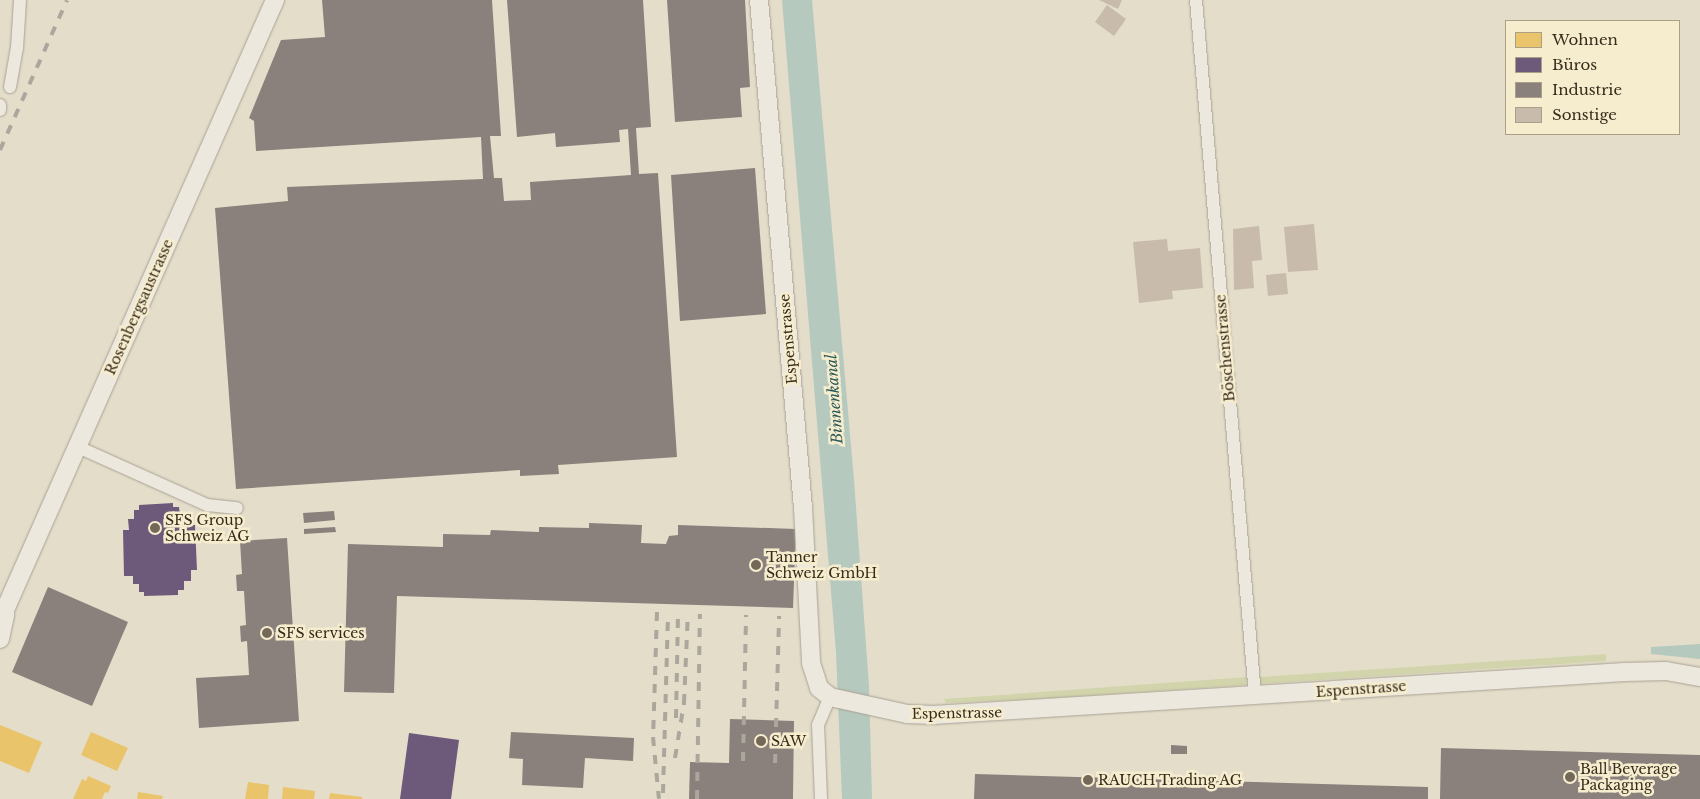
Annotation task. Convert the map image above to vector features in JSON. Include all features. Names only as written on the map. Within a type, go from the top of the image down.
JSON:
[{"type":"street","points":[[10,87],[20,0]]},
{"type":"street","name":"Rosenbergsaustrasse","points":[[0,639],[2,618],[275,0]]},
{"type":"street","name":"Espenstrasse","points":[[759,0],[801,488],[811,663],[824,692],[894,712],[933,715],[1023,712],[1625,672],[1666,671],[1700,677]]},
{"type":"street","name":"Böschenstrasse","points":[[1196,0],[1255,696]]},
{"type":"street","points":[[78,448],[207,505],[237,508]]},
{"type":"street","points":[[821,799],[820,716],[824,692]]},
{"type":"green space","points":[[1606,654],[1606,661],[1260,684],[1260,677]]},
{"type":"green space","points":[[1247,677],[1246,685],[946,703],[944,699]]},
{"type":"water","name":"Binnenkanal","points":[[782,0],[812,0],[854,480],[869,686],[872,799],[842,799],[836,652]]},
{"type":"water","points":[[1700,644],[1700,659],[1651,654],[1651,647]]},
{"type":"building: Wohnen","points":[[0,725],[42,742],[29,773],[0,761]]},
{"type":"building: Wohnen","points":[[91,732],[128,748],[117,771],[81,755]]},
{"type":"building: Wohnen","points":[[88,776],[111,786],[108,793],[105,792],[102,799],[73,799],[82,779],[86,781]]},
{"type":"building: Wohnen","points":[[248,782],[269,785],[268,799],[245,799]]},
{"type":"building: Wohnen","points":[[283,787],[315,791],[314,799],[282,799]]},
{"type":"building: Wohnen","points":[[138,792],[163,796],[162,799],[137,799]]},
{"type":"building: Wohnen","points":[[330,793],[362,797],[362,799],[329,799]]},
{"type":"building: Büros","points":[[173,503],[173,507],[179,507],[180,515],[187,515],[187,525],[195,525],[197,570],[191,570],[191,581],[184,581],[184,590],[178,590],[178,595],[144,596],[144,592],[139,592],[139,584],[133,584],[133,576],[124,576],[123,530],[129,530],[128,519],[134,519],[134,510],[139,510],[139,505]]},
{"type":"building: Büros","points":[[409,733],[459,740],[451,799],[400,799]]},
{"type":"building: Industrie","points":[[322,0],[492,0],[501,136],[490,136],[494,178],[502,178],[504,201],[531,200],[530,182],[631,175],[628,129],[619,130],[620,142],[556,147],[555,133],[517,137],[507,0],[643,0],[651,127],[636,128],[639,174],[658,173],[677,457],[558,465],[559,474],[520,476],[520,470],[236,489],[215,208],[288,201],[287,187],[483,179],[481,137],[256,151],[254,121],[249,118],[281,40],[325,37]]},
{"type":"building: Industrie","points":[[667,0],[745,0],[750,87],[740,88],[742,117],[675,122]]},
{"type":"building: Industrie","points":[[755,168],[766,314],[680,321],[671,175]]},
{"type":"building: Industrie","points":[[334,511],[335,520],[304,523],[303,513]]},
{"type":"building: Industrie","points":[[589,523],[642,525],[641,543],[666,544],[669,536],[678,535],[678,525],[796,529],[793,608],[397,596],[394,693],[344,692],[348,544],[443,547],[443,534],[490,535],[491,530],[539,532],[539,527],[589,528]]},
{"type":"building: Industrie","points":[[335,527],[336,532],[304,534],[304,529]]},
{"type":"building: Industrie","name":"SFS services","points":[[287,538],[299,721],[199,728],[196,678],[249,675],[247,641],[241,642],[240,626],[246,625],[244,591],[237,591],[236,575],[242,574],[240,541]]},
{"type":"building: Industrie","points":[[48,587],[128,622],[92,706],[12,672]]},
{"type":"building: Industrie","name":"SAW","points":[[730,719],[794,721],[793,799],[689,799],[690,762],[729,763]]},
{"type":"building: Industrie","points":[[511,732],[634,738],[633,761],[585,758],[583,788],[522,785],[523,759],[509,758]]},
{"type":"building: Industrie","points":[[1171,745],[1187,746],[1187,754],[1171,754]]},
{"type":"building: Industrie","name":"Ball Beverage Packaging","points":[[1441,748],[1700,755],[1700,799],[1440,799]]},
{"type":"building: Industrie","name":"RAUCH Trading AG","points":[[975,774],[1428,787],[1428,799],[974,799]]},
{"type":"building: Sonstige","points":[[1099,0],[1122,0],[1118,9]]},
{"type":"building: Sonstige","points":[[1107,5],[1126,19],[1114,36],[1095,22]]},
{"type":"building: Sonstige","points":[[1314,224],[1318,270],[1288,272],[1284,227]]},
{"type":"building: Sonstige","points":[[1259,226],[1262,260],[1252,261],[1254,288],[1234,290],[1233,229]]},
{"type":"building: Sonstige","points":[[1167,239],[1168,251],[1200,248],[1203,288],[1172,291],[1173,299],[1139,303],[1133,242]]},
{"type":"building: Sonstige","points":[[1286,273],[1288,294],[1268,296],[1266,275]]},
{"type":"railway","points":[[0,150],[67,0]]},
{"type":"railway","points":[[657,612],[653,737],[659,799]]},
{"type":"railway","points":[[663,793],[668,613]]},
{"type":"railway","points":[[676,718],[678,613]]},
{"type":"railway","points":[[675,758],[684,703],[688,613]]},
{"type":"railway","points":[[697,799],[700,614]]},
{"type":"railway","points":[[743,761],[746,615]]},
{"type":"railway","points":[[775,763],[779,616]]},
{"type":"place","name":"SFS Group Schweiz AG","points":[[155,528]]},
{"type":"place","name":"Tanner Schweiz GmbH","points":[[756,565]]},
{"type":"place","name":"SFS services","points":[[267,633]]},
{"type":"place","name":"SAW","points":[[761,741]]},
{"type":"place","name":"Ball Beverage Packaging","points":[[1570,777]]},
{"type":"place","name":"RAUCH Trading AG","points":[[1088,780]]}]
